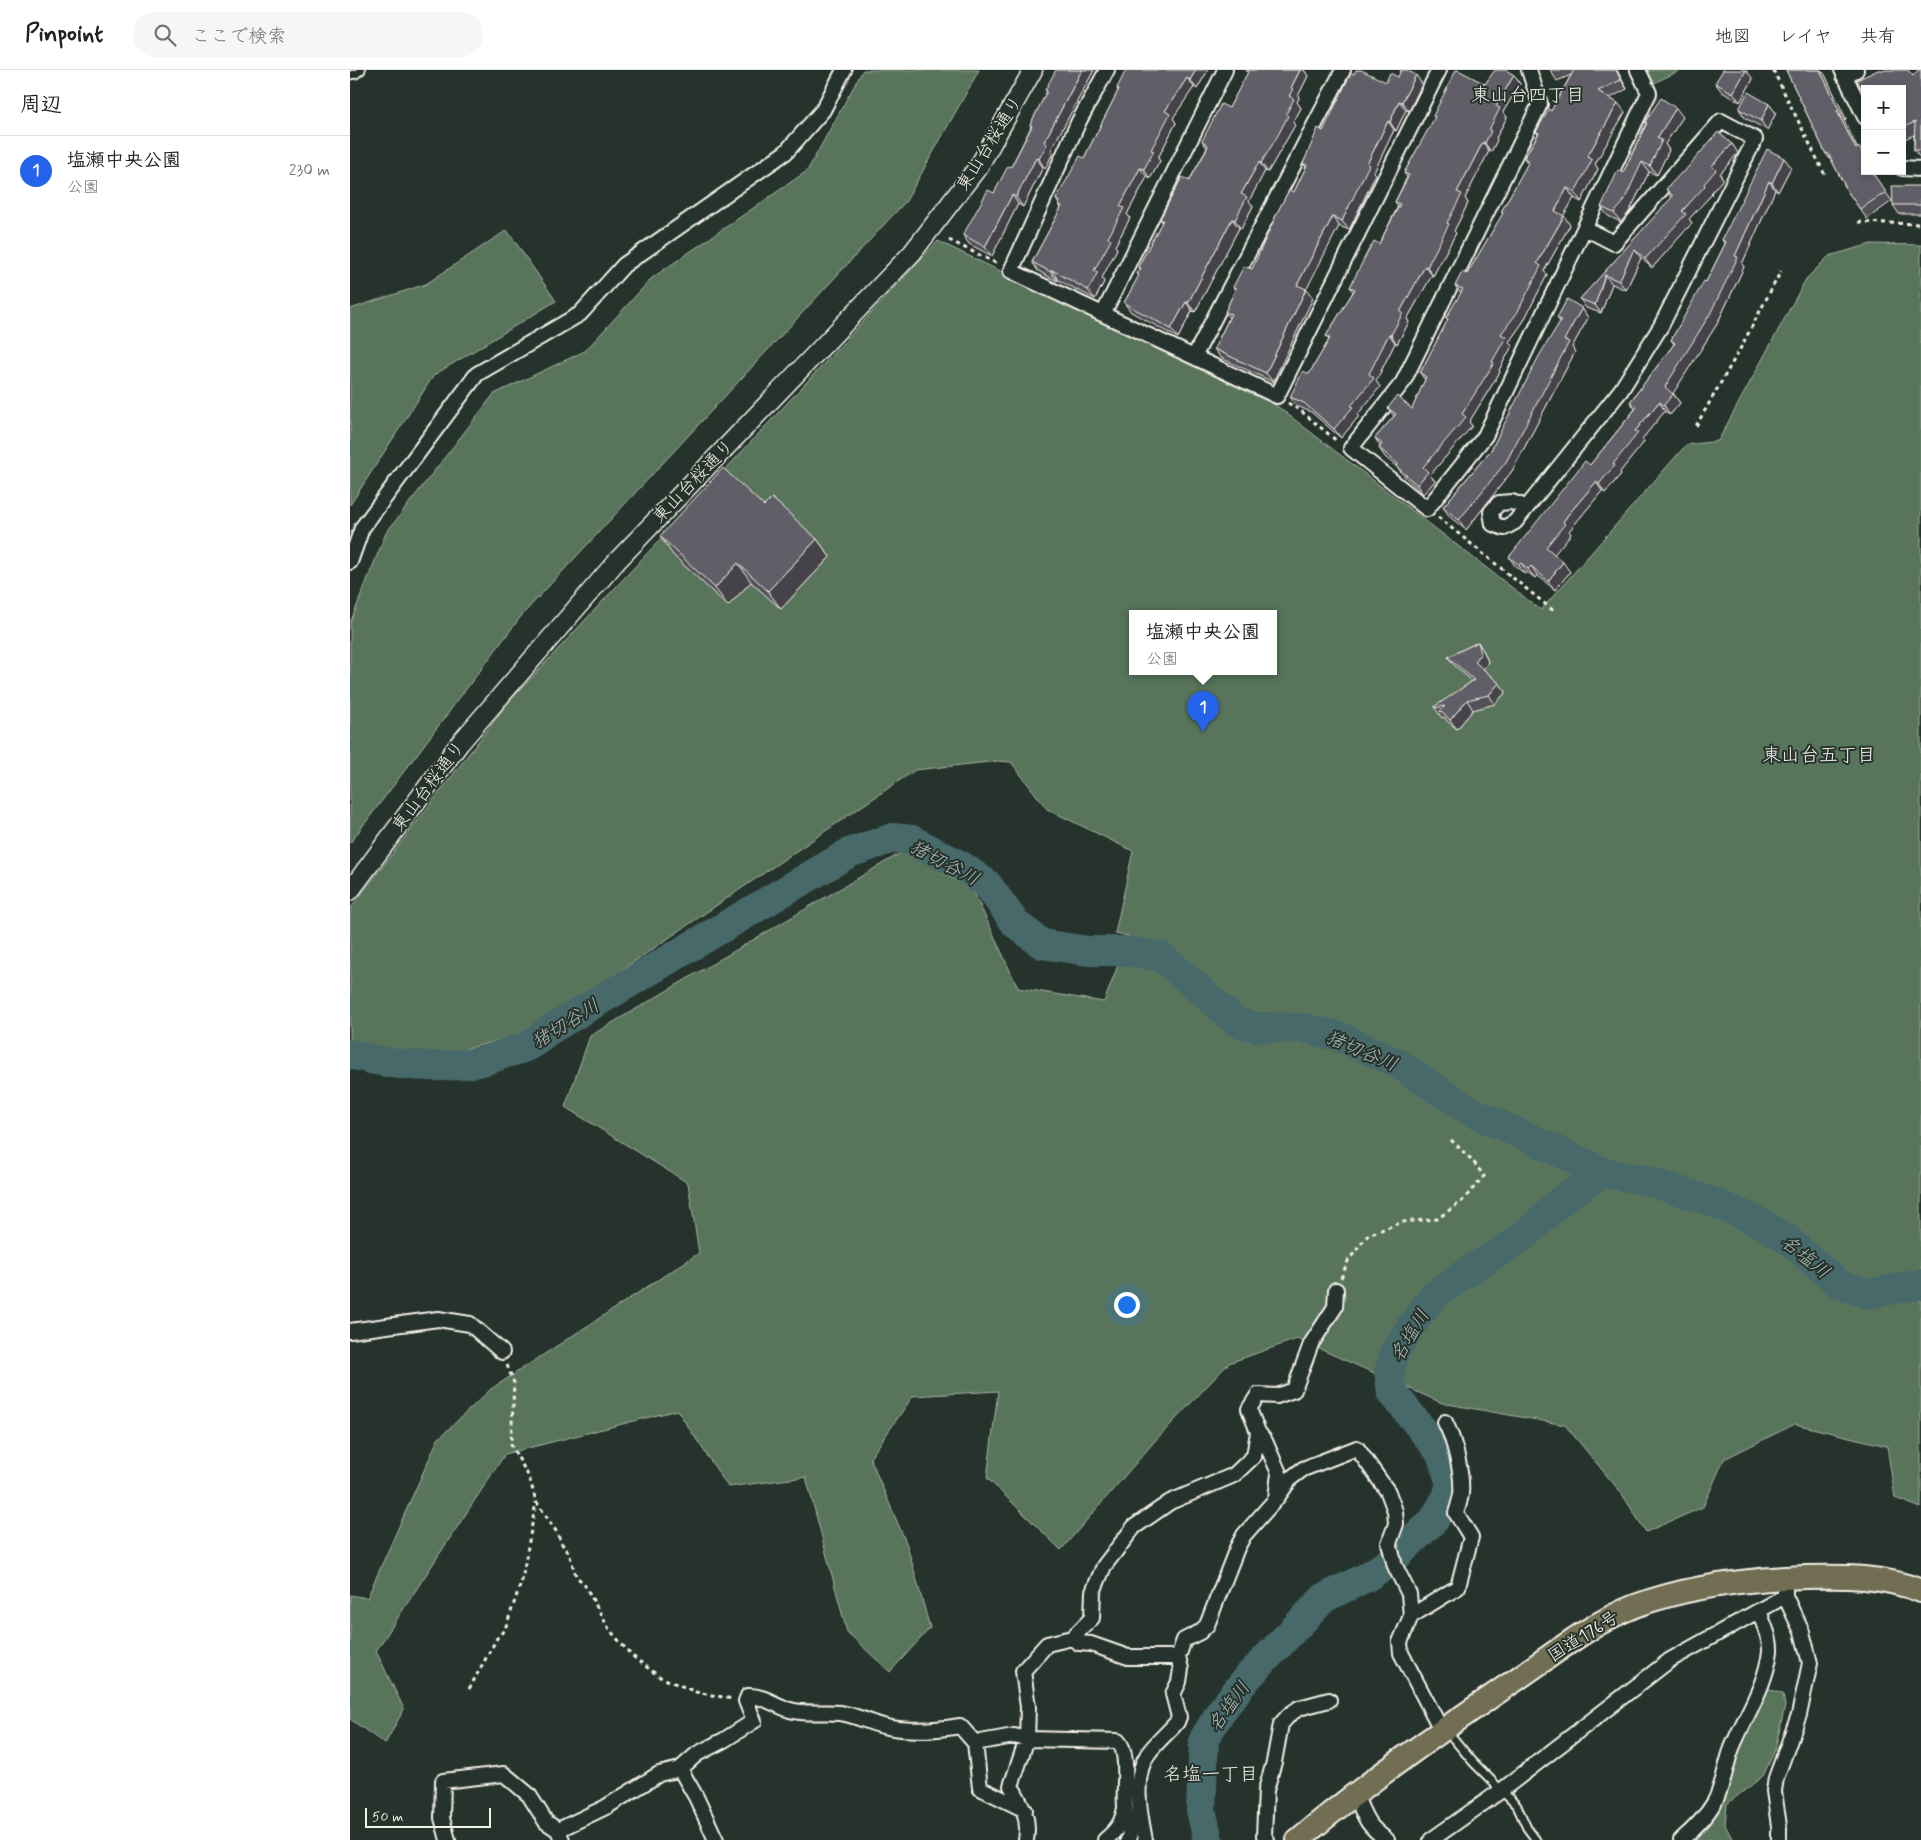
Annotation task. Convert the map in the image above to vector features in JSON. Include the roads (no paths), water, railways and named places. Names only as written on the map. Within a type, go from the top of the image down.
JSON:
[{"type":"highway","name":"国道176号","points":[[1298,1840],[1355,1794],[1444,1730],[1606,1619],[1635,1606],[1689,1589],[1785,1587],[1847,1576],[1877,1580],[1921,1591]]},
{"type":"street","points":[[350,562],[362,528],[477,374],[580,314],[624,265],[786,152],[824,110],[844,70]]},
{"type":"street","name":"東山台桜通り","points":[[350,891],[460,743],[616,562],[912,252],[979,166],[1033,70]]},
{"type":"street","points":[[1107,70],[1080,121],[1011,271],[1277,396],[1439,70]]},
{"type":"street","points":[[1103,314],[1225,70]]},
{"type":"street","points":[[1194,357],[1343,70]]},
{"type":"street","points":[[1529,70],[1540,104],[1403,382],[1351,448],[1427,509],[1485,436],[1650,93],[1638,70]]},
{"type":"street","points":[[1848,72],[1861,106]]},
{"type":"street","points":[[1526,507],[1621,390],[1661,326],[1755,139],[1721,121],[1614,243],[1585,228]]},
{"type":"street","points":[[1906,168],[1921,169]]},
{"type":"street","points":[[1276,1499],[1279,1473],[1265,1441],[1258,1432],[1250,1409],[1258,1395],[1277,1396],[1294,1390],[1311,1344],[1335,1306],[1336,1290]]},
{"type":"street","points":[[350,1331],[438,1319],[470,1324],[502,1352]]},
{"type":"street","points":[[1411,1616],[1458,1587],[1471,1537],[1456,1513],[1461,1494],[1460,1478],[1453,1438],[1445,1422]]},
{"type":"street","points":[[1026,1840],[1028,1828],[1025,1810],[1011,1786],[1028,1739],[1028,1707],[1023,1671],[1047,1644],[1072,1638],[1092,1618],[1094,1592],[1104,1566],[1134,1527],[1170,1502],[1234,1475],[1254,1456],[1258,1432]]},
{"type":"street","points":[[1145,1840],[1137,1795],[1143,1763],[1148,1754],[1177,1722],[1178,1717],[1173,1694],[1179,1682],[1182,1669],[1178,1657],[1184,1640],[1200,1632],[1207,1625],[1237,1548],[1244,1535],[1276,1499],[1291,1478],[1303,1469],[1357,1448],[1388,1492],[1396,1511],[1396,1524],[1389,1544],[1395,1566],[1409,1594],[1411,1616],[1400,1642],[1401,1654],[1444,1730]]},
{"type":"street","points":[[1431,1840],[1502,1790],[1670,1660],[1759,1610],[1785,1587],[1802,1632],[1810,1663],[1799,1715],[1776,1778],[1774,1791],[1779,1840]]},
{"type":"street","points":[[1681,1840],[1699,1824],[1715,1802],[1726,1776],[1732,1750],[1765,1676],[1770,1649],[1759,1610]]},
{"type":"street","points":[[1072,1638],[1079,1643],[1091,1644],[1128,1657],[1178,1657]]},
{"type":"street","points":[[448,1840],[442,1818],[443,1781],[504,1774],[529,1795],[546,1822],[560,1835],[659,1774],[680,1769],[696,1754],[724,1740],[754,1721],[746,1701],[748,1696],[756,1696],[790,1710],[812,1713],[840,1713],[888,1727],[910,1730],[938,1730],[960,1726],[975,1743],[980,1788],[1025,1810]]},
{"type":"street","points":[[1267,1840],[1264,1836],[1266,1790],[1274,1762],[1281,1724],[1299,1708],[1329,1700]]},
{"type":"street","points":[[975,1743],[1014,1736],[1028,1739],[1118,1741],[1122,1744],[1126,1774],[1125,1807],[1122,1822],[1115,1832],[1105,1840]]},
{"type":"street","points":[[680,1769],[716,1840]]},
{"type":"street","points":[[1355,1794],[1373,1830],[1387,1840]]},
{"type":"street","points":[[1125,1807],[1132,1830],[1128,1840]]},
{"type":"lane","points":[[350,75],[356,74],[361,70]]},
{"type":"lane","points":[[1444,1730],[1517,1806],[1526,1828],[1536,1840]]},
{"type":"waterway","name":"猪切谷川","points":[[350,1054],[395,1064],[442,1066],[481,1062],[523,1048],[533,1043],[546,1032],[849,853],[893,838],[912,840],[963,867],[987,884],[1016,924],[1042,944],[1088,951],[1126,951],[1162,957],[1238,1023],[1257,1027],[1304,1028],[1340,1037],[1397,1063],[1470,1111],[1603,1172],[1648,1181],[1710,1201],[1755,1220],[1786,1238],[1839,1284],[1868,1294],[1921,1284]]},
{"type":"waterway","name":"名塩川","points":[[1208,1840],[1201,1810],[1204,1739],[1221,1711],[1246,1679],[1324,1598],[1367,1577],[1390,1562],[1434,1520],[1447,1497],[1451,1484],[1441,1453],[1392,1392],[1389,1372],[1395,1352],[1433,1296],[1470,1270],[1519,1240],[1564,1198],[1603,1172]]},
{"type":"place","name":"塩瀬中央公園","points":[[1203,732]]},
{"type":"district","name":"東山台四丁目","points":[[1528,94]]},
{"type":"district","name":"東山台五丁目","points":[[1819,754]]},
{"type":"district","name":"名塩一丁目","points":[[1211,1773]]}]
